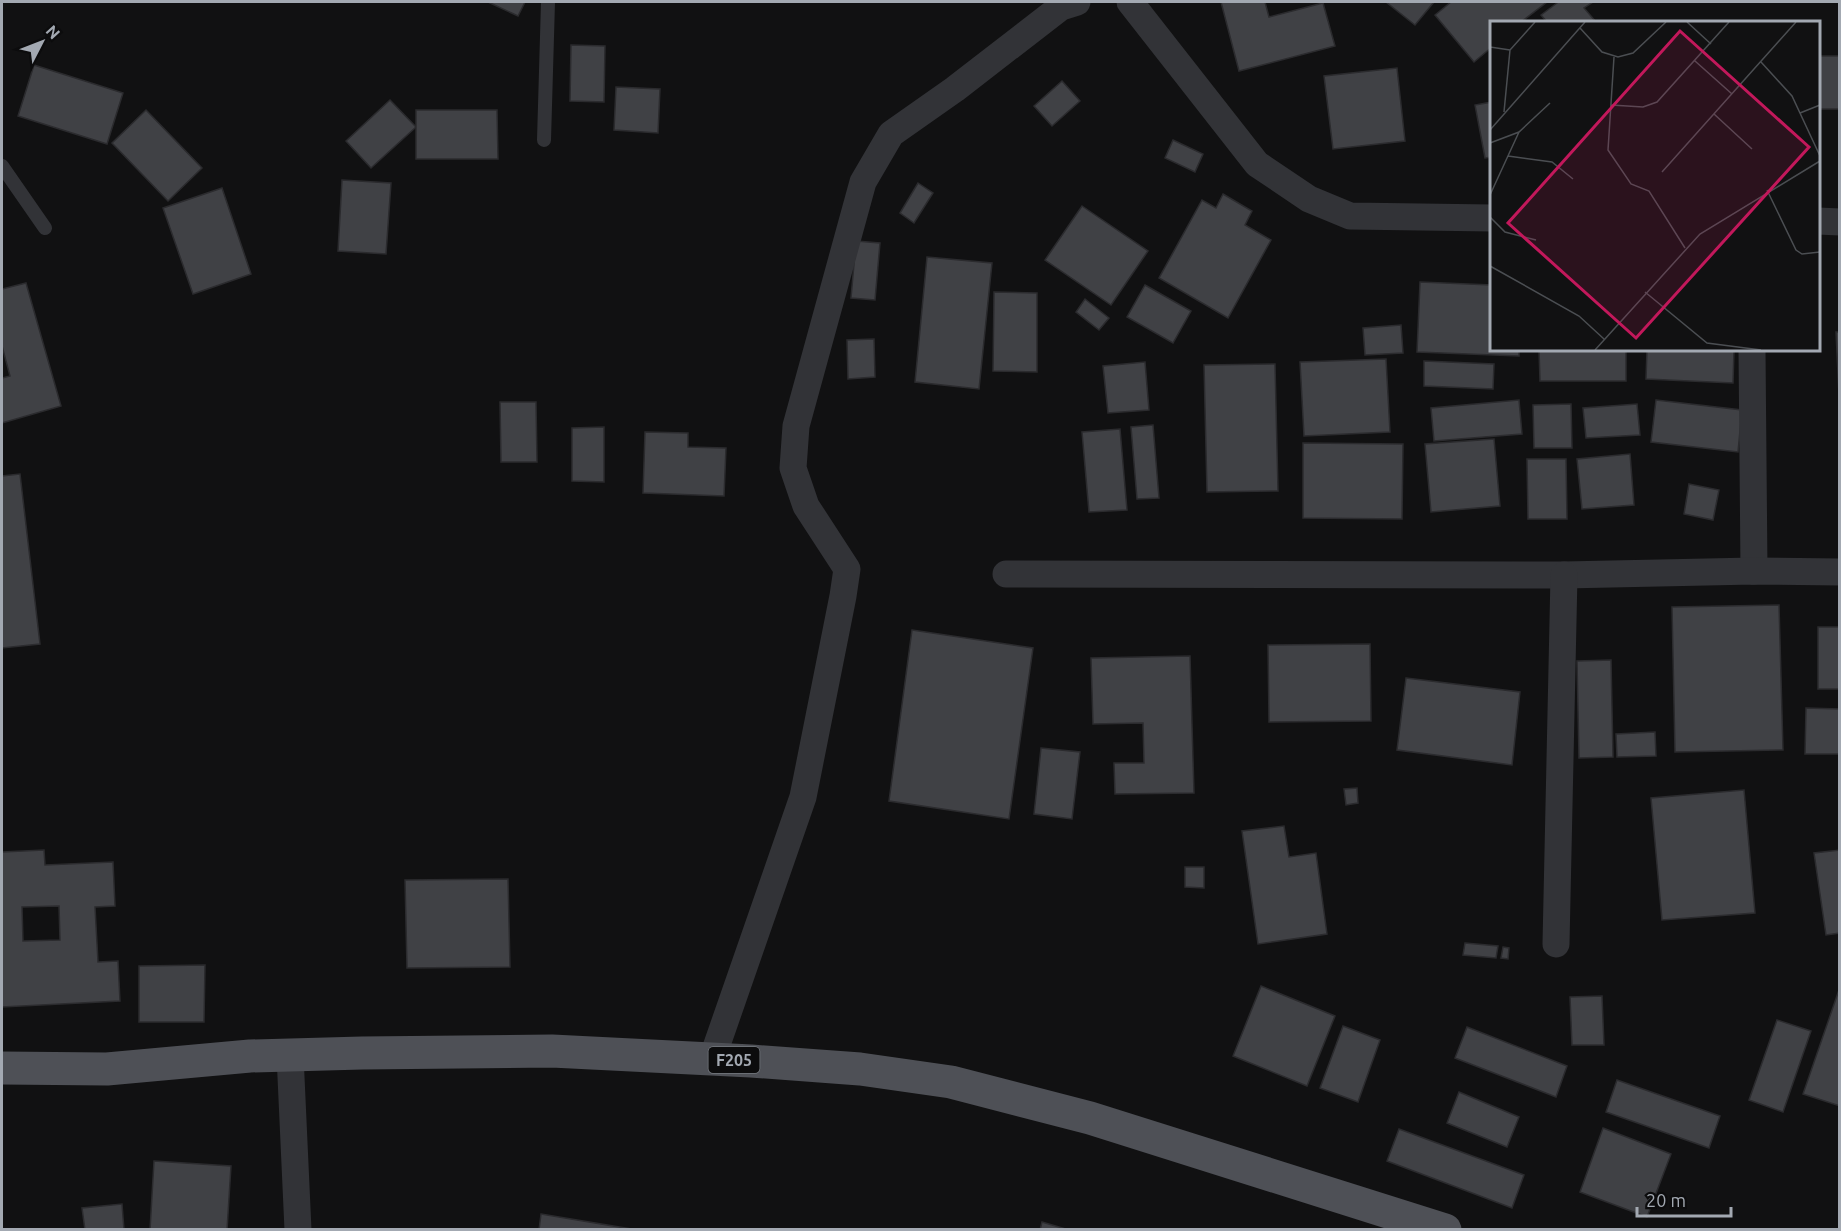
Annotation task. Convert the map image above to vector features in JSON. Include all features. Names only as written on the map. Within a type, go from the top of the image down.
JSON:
[{"type":"main road","name":"F205","points":[[2,1068],[107,1069],[250,1056],[552,1051],[860,1069],[951,1082],[1090,1118],[1412,1225],[1445,1230]]},
{"type":"street","points":[[712,1059],[803,797],[843,596],[847,569],[806,506],[793,468],[796,426],[863,182],[891,134],[955,89],[1061,7],[1077,2]]},
{"type":"street","points":[[1130,2],[1257,164],[1309,199],[1350,216],[1490,218]]},
{"type":"street","points":[[1820,221],[1839,222]]},
{"type":"street","points":[[1752,351],[1754,571]]},
{"type":"street","points":[[1006,574],[1564,575],[1754,571],[1839,573]]},
{"type":"street","points":[[1556,944],[1564,575]]},
{"type":"street","points":[[290,1055],[298,1230]]},
{"type":"lane","points":[[544,140],[548,2]]},
{"type":"lane","points":[[2,166],[45,228]]},
{"type":"building","points":[[488,2],[525,2],[518,16]]},
{"type":"building","points":[[1221,2],[1265,2],[1269,17],[1323,3],[1335,46],[1239,71]]},
{"type":"building","points":[[1386,2],[1434,2],[1415,25]]},
{"type":"building","points":[[1451,2],[1547,2],[1522,21],[1490,21],[1490,49],[1474,62],[1435,15]]},
{"type":"building","points":[[1593,2],[1584,8],[1595,21],[1546,21],[1541,15],[1557,3]]},
{"type":"building","points":[[571,45],[605,46],[604,102],[570,101]]},
{"type":"building","points":[[1820,56],[1840,56],[1840,109],[1820,109]]},
{"type":"building","points":[[34,65],[123,93],[107,144],[18,116]]},
{"type":"building","points":[[1397,68],[1405,141],[1333,149],[1324,76]]},
{"type":"building","points":[[1062,81],[1080,101],[1052,126],[1034,106]]},
{"type":"building","points":[[616,87],[660,89],[658,133],[614,130]]},
{"type":"building","points":[[390,100],[416,127],[371,168],[346,141]]},
{"type":"building","points":[[1490,102],[1490,157],[1485,158],[1475,105]]},
{"type":"building","points":[[146,110],[202,168],[168,201],[112,143]]},
{"type":"building","points":[[416,110],[497,110],[498,159],[416,159]]},
{"type":"building","points":[[1173,140],[1203,154],[1195,172],[1165,158]]},
{"type":"building","points":[[342,180],[391,183],[386,254],[338,251]]},
{"type":"building","points":[[918,183],[933,193],[914,223],[900,213]]},
{"type":"building","points":[[222,188],[251,274],[193,294],[163,208]]},
{"type":"building","points":[[1223,194],[1252,211],[1245,225],[1271,240],[1228,318],[1159,278],[1202,200],[1216,208]]},
{"type":"building","points":[[1082,206],[1148,251],[1111,305],[1045,260]]},
{"type":"building","points":[[856,241],[880,243],[875,300],[851,298]]},
{"type":"building","points":[[927,257],[992,263],[979,389],[915,382]]},
{"type":"building","points":[[1420,282],[1490,285],[1490,351],[1519,351],[1519,356],[1417,352]]},
{"type":"building","points":[[26,283],[61,406],[2,423],[2,378],[10,376],[2,346],[2,289]]},
{"type":"building","points":[[1145,285],[1191,311],[1173,343],[1127,317]]},
{"type":"building","points":[[994,292],[1037,293],[1037,372],[993,371]]},
{"type":"building","points":[[1085,299],[1109,318],[1099,330],[1076,312]]},
{"type":"building","points":[[1401,325],[1403,353],[1365,355],[1363,328]]},
{"type":"building","points":[[1836,332],[1840,332],[1840,395],[1839,395]]},
{"type":"building","points":[[874,339],[875,377],[848,379],[847,340]]},
{"type":"building","points":[[1539,351],[1626,351],[1626,381],[1540,381]]},
{"type":"building","points":[[1647,351],[1734,351],[1733,383],[1646,379]]},
{"type":"building","points":[[1386,359],[1390,432],[1304,436],[1300,362]]},
{"type":"building","points":[[1424,361],[1494,364],[1493,389],[1424,386]]},
{"type":"building","points":[[1145,362],[1149,410],[1108,413],[1103,366]]},
{"type":"building","points":[[1275,364],[1278,491],[1207,492],[1204,365]]},
{"type":"building","points":[[1519,400],[1522,434],[1434,441],[1431,408]]},
{"type":"building","points":[[1656,400],[1742,410],[1738,452],[1651,442]]},
{"type":"building","points":[[500,402],[536,402],[537,462],[501,462]]},
{"type":"building","points":[[1571,404],[1572,448],[1534,448],[1533,405]]},
{"type":"building","points":[[1637,404],[1640,435],[1586,438],[1583,408]]},
{"type":"building","points":[[1153,425],[1159,498],[1137,499],[1131,427]]},
{"type":"building","points":[[604,427],[604,482],[572,481],[572,428]]},
{"type":"building","points":[[1120,429],[1127,510],[1089,512],[1082,432]]},
{"type":"building","points":[[645,432],[688,433],[688,447],[726,448],[724,496],[643,493]]},
{"type":"building","points":[[1494,439],[1500,506],[1431,512],[1425,444]]},
{"type":"building","points":[[1303,443],[1403,444],[1402,519],[1303,518]]},
{"type":"building","points":[[1630,454],[1634,505],[1582,509],[1577,459]]},
{"type":"building","points":[[1527,459],[1566,459],[1567,519],[1528,519]]},
{"type":"building","points":[[20,474],[40,644],[2,648],[2,476]]},
{"type":"building","points":[[1689,484],[1719,490],[1713,520],[1684,514]]},
{"type":"building","points":[[1779,605],[1783,750],[1675,752],[1672,607]]},
{"type":"building","points":[[1818,627],[1840,627],[1840,689],[1818,689]]},
{"type":"building","points":[[912,630],[1033,648],[1009,819],[889,801]]},
{"type":"building","points":[[1370,644],[1371,721],[1269,722],[1268,645]]},
{"type":"building","points":[[1190,656],[1194,793],[1115,794],[1114,763],[1144,763],[1143,723],[1093,724],[1091,658]]},
{"type":"building","points":[[1611,660],[1613,757],[1579,758],[1577,661]]},
{"type":"building","points":[[1406,678],[1520,692],[1512,765],[1397,750]]},
{"type":"building","points":[[1806,708],[1840,709],[1840,754],[1805,754]]},
{"type":"building","points":[[1655,732],[1656,756],[1617,757],[1616,734]]},
{"type":"building","points":[[1041,748],[1080,752],[1072,819],[1034,814]]},
{"type":"building","points":[[1357,788],[1358,803],[1346,805],[1344,789]]},
{"type":"building","points":[[1744,790],[1755,913],[1662,920],[1651,798]]},
{"type":"building","points":[[1284,826],[1289,857],[1316,853],[1327,934],[1258,944],[1242,831]]},
{"type":"building","points":[[44,850],[45,865],[113,862],[115,906],[95,907],[98,962],[118,961],[120,1001],[2,1007],[2,852]],"holes":[[[59,906],[60,940],[23,941],[22,907]]]},
{"type":"building","points":[[1840,850],[1840,933],[1826,935],[1814,853]]},
{"type":"building","points":[[1185,867],[1204,867],[1204,888],[1185,887]]},
{"type":"building","points":[[508,879],[510,967],[407,968],[405,880]]},
{"type":"building","points":[[1465,943],[1498,946],[1496,958],[1463,955]]},
{"type":"building","points":[[1503,947],[1509,948],[1508,959],[1501,958]]},
{"type":"building","points":[[205,965],[204,1022],[139,1022],[139,966]]},
{"type":"building","points":[[1261,986],[1335,1016],[1307,1086],[1233,1056]]},
{"type":"building","points":[[1840,987],[1840,1106],[1803,1094]]},
{"type":"building","points":[[1602,996],[1604,1045],[1572,1045],[1570,997]]},
{"type":"building","points":[[1777,1020],[1811,1031],[1783,1112],[1749,1100]]},
{"type":"building","points":[[1343,1026],[1380,1040],[1358,1102],[1320,1088]]},
{"type":"building","points":[[1467,1027],[1567,1066],[1556,1097],[1455,1058]]},
{"type":"building","points":[[1617,1080],[1720,1116],[1709,1148],[1606,1112]]},
{"type":"building","points":[[1459,1092],[1519,1117],[1507,1147],[1447,1123]]},
{"type":"building","points":[[1603,1128],[1671,1154],[1647,1217],[1580,1192]]},
{"type":"building","points":[[1399,1129],[1524,1175],[1512,1208],[1387,1161]]},
{"type":"building","points":[[154,1161],[231,1166],[227,1230],[150,1230]]},
{"type":"building","points":[[122,1204],[124,1230],[85,1230],[82,1208]]},
{"type":"building","points":[[541,1214],[631,1229],[631,1230],[539,1230]]},
{"type":"building","points":[[1042,1222],[1069,1230],[1040,1230]]}]
